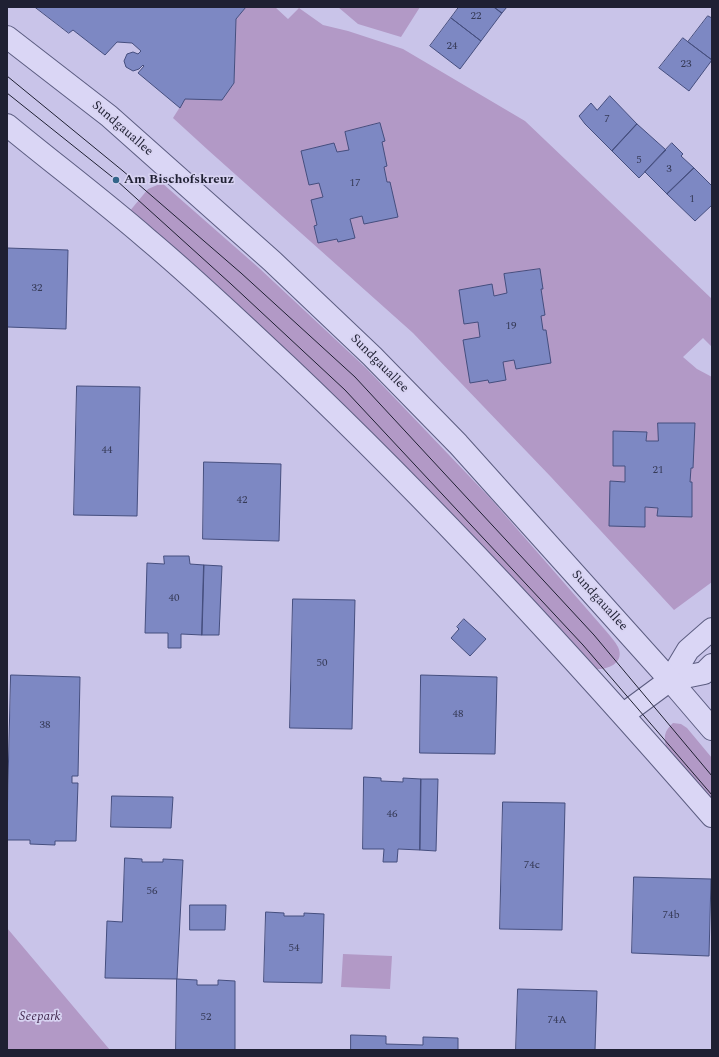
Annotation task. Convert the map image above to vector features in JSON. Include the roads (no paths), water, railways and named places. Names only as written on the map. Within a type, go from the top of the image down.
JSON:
[{"type":"street","name":"Sundgauallee","points":[[7,37],[109,116],[272,261],[372,356],[458,444],[670,680],[712,729]]},
{"type":"street","points":[[7,126],[147,238],[328,405],[429,506],[624,714],[712,816]]},
{"type":"street","points":[[624,714],[670,680],[688,650],[712,629]]},
{"type":"street","points":[[670,680],[704,673],[712,665]]},
{"type":"tram line","points":[[7,76],[123,171],[241,273],[355,377],[594,635],[712,776]]},
{"type":"tram line","points":[[7,93],[116,180],[345,390],[583,645],[712,795]]},
{"type":"place","name":"Am Bischofskreuz","points":[[116,180]]},
{"type":"park label","name":"Seepark","points":[[40,1017]]}]
